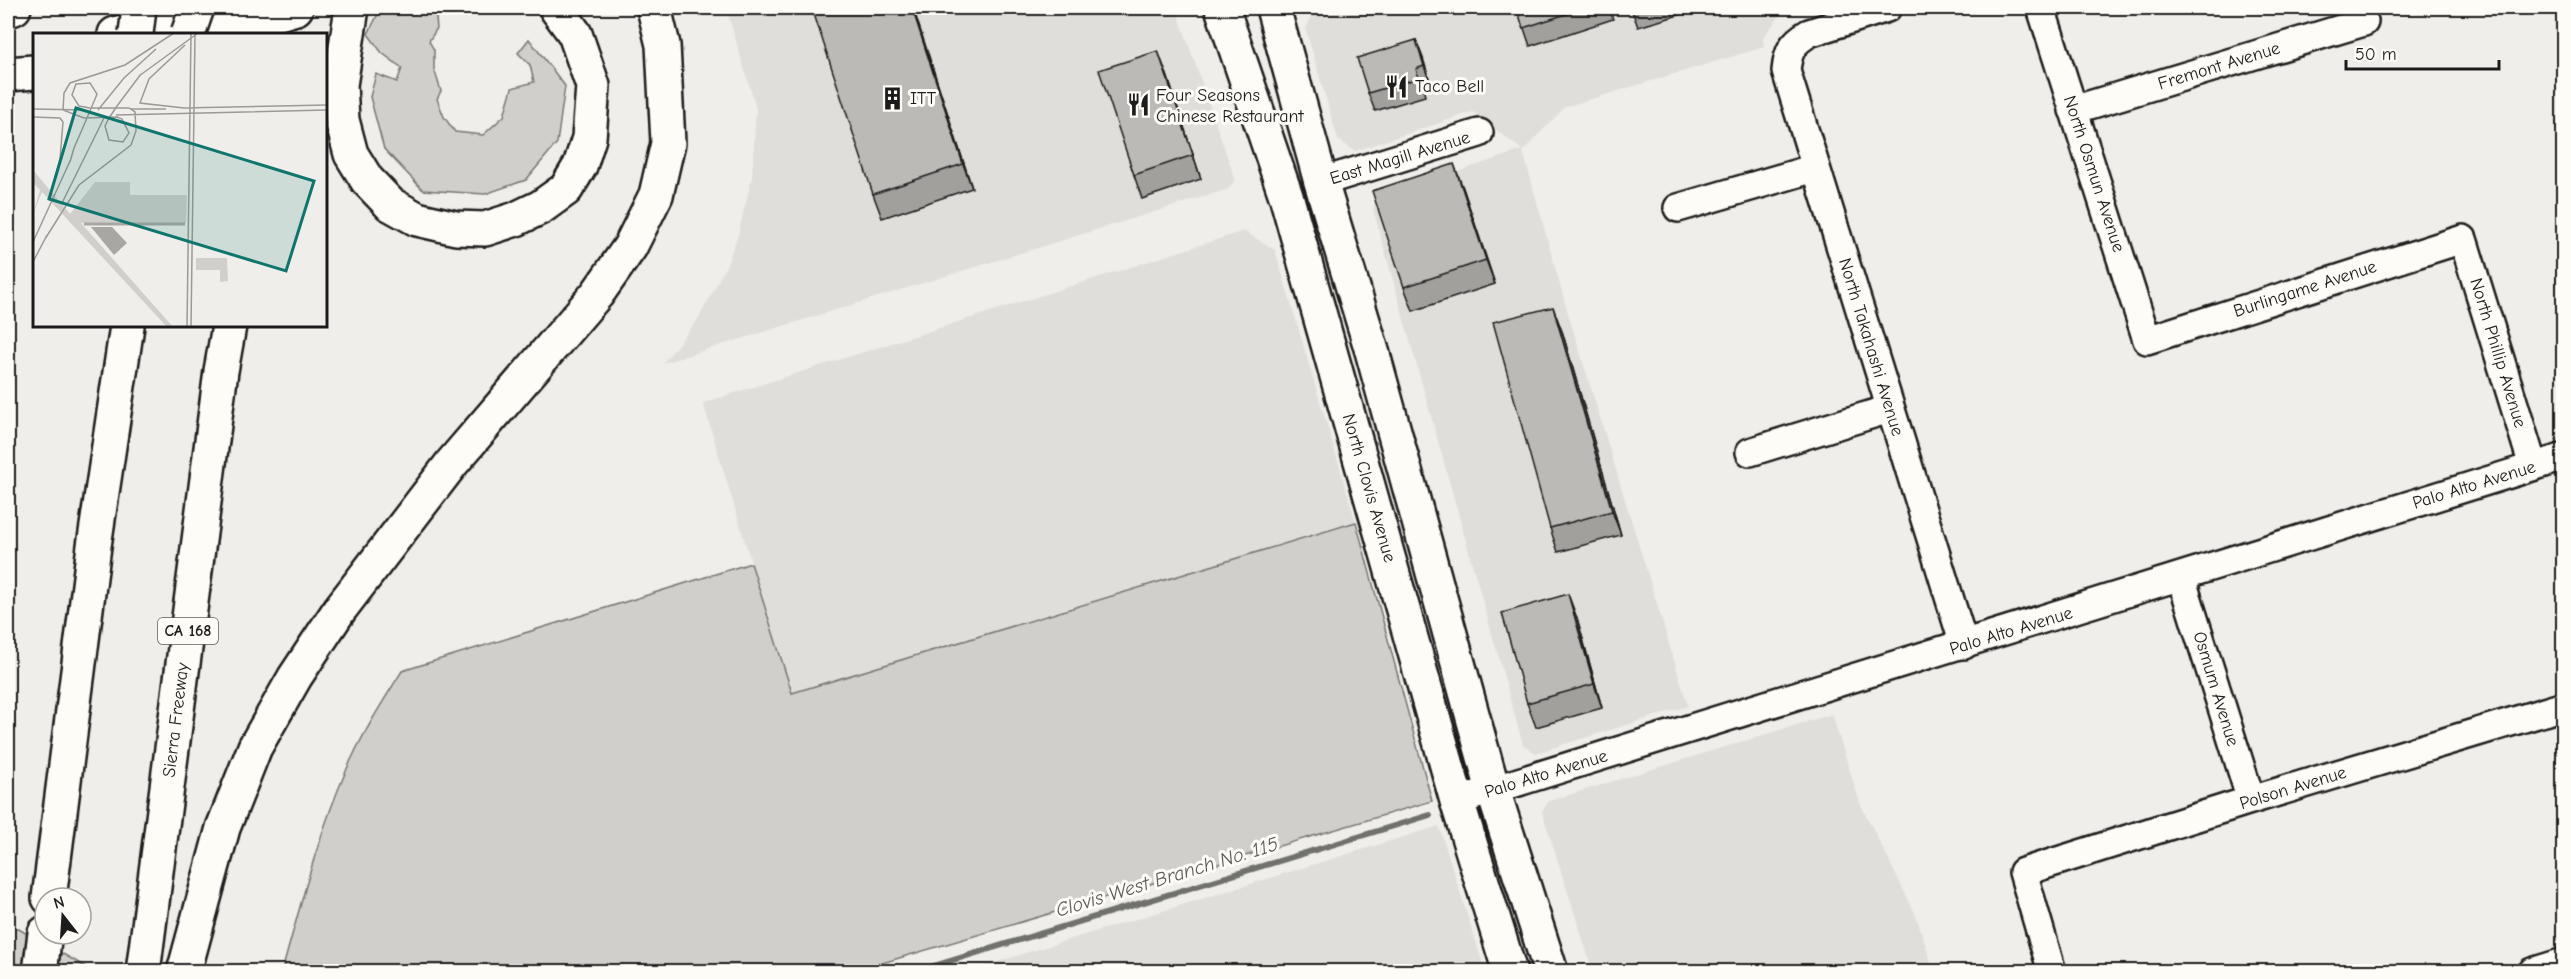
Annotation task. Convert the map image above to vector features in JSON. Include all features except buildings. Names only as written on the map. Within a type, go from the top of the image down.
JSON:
[{"type":"main road","points":[[8,10],[14,8]]},
{"type":"main road","points":[[136,33],[139,8]]},
{"type":"main road","points":[[188,33],[196,8]]},
{"type":"main road","points":[[118,33],[204,8]]},
{"type":"main road","points":[[212,33],[296,8]]},
{"type":"main road","points":[[297,33],[305,8]]},
{"type":"main road","points":[[352,8],[341,72],[342,120],[351,153],[367,180],[390,204],[417,219],[456,228],[485,229],[525,215],[566,189],[580,166],[589,138],[593,86],[574,34],[556,8]]},
{"type":"main road","points":[[185,964],[223,828],[255,747],[295,678],[340,609],[452,462],[597,294],[630,247],[656,195],[668,143],[663,45],[654,8]]},
{"type":"main road","name":"North Clovis Avenue","points":[[1222,8],[1287,199],[1457,801],[1510,972]]},
{"type":"main road","points":[[1230,8],[1257,56],[1297,168],[1304,179],[1310,182],[1321,182]]},
{"type":"main road","points":[[1273,8],[1321,182],[1372,351],[1493,790],[1551,972]]},
{"type":"main road","points":[[8,67],[33,59]]},
{"type":"main road","points":[[8,74],[33,72]]},
{"type":"main road","points":[[94,546],[98,394],[105,327]]},
{"type":"main road","points":[[51,886],[94,546],[127,327]]},
{"type":"main road","name":"Sierra Freeway","points":[[143,972],[221,371],[229,327]]},
{"type":"main road","points":[[40,972],[43,946]]},
{"type":"street","name":"North Takahashi Avenue","points":[[1887,8],[1809,33],[1790,48],[1786,71],[1964,645]]},
{"type":"street","name":"North Osmun Avenue","points":[[2041,8],[2147,340]]},
{"type":"street","name":"Fremont Avenue","points":[[2073,110],[2364,21]]},
{"type":"street","name":"East Magill Avenue","points":[[1321,182],[1479,133]]},
{"type":"street","points":[[1678,208],[1815,168]]},
{"type":"street","name":"Burlingame Avenue","points":[[2147,340],[2463,239]]},
{"type":"street","name":"North Phillip Avenue","points":[[2463,239],[2533,466]]},
{"type":"street","points":[[1750,452],[1889,409]]},
{"type":"street","name":"Palo Alto Avenue","points":[[1457,801],[2564,457]]},
{"type":"street","name":"Osmum Avenue","points":[[2181,577],[2250,800]]},
{"type":"street","name":"Polson Avenue","points":[[2052,972],[2023,872],[2250,800],[2564,706]]},
{"type":"street","points":[[2532,972],[2564,962]]},
{"type":"shaded area","points":[[381,8],[435,8],[437,28],[429,41],[434,50],[434,69],[441,91],[437,99],[444,117],[455,132],[483,135],[504,116],[512,88],[534,82],[530,65],[518,53],[529,39],[565,86],[557,143],[526,180],[485,194],[423,190],[384,149],[370,97],[376,74],[397,82],[402,68],[382,53],[368,34]]},
{"type":"shaded area","points":[[726,8],[1176,8],[1235,179],[1229,189],[663,363],[699,318],[727,264],[738,235],[752,177],[756,108]]},
{"type":"shaded area","points":[[1308,8],[1798,8],[1784,11],[1763,37],[1764,47],[1565,107],[1523,151],[1565,303],[1688,706],[1536,753],[1523,745],[1373,209],[1379,198],[1522,150],[1473,112],[1355,151],[1338,140],[1306,30],[1311,17]]},
{"type":"shaded area","points":[[1244,231],[1275,250],[1356,522],[791,693],[703,403]]},
{"type":"shaded area","points":[[1356,522],[1432,801],[855,971],[282,971],[311,870],[336,795],[358,745],[402,671],[751,563],[792,693]]},
{"type":"shaded area","points":[[1832,714],[1860,803],[1915,913],[1934,971],[1593,971],[1542,812],[1549,801]]},
{"type":"shaded area","points":[[1439,826],[1485,971],[967,971]]},
{"type":"shaded area","points":[[8,923],[33,937],[33,946],[49,946],[93,971],[8,971]]},
{"type":"waterway","name":"Clovis West Branch No. 115","points":[[914,972],[1430,815]]},
{"type":"place","name":"Taco Bell","points":[[1397,86]]},
{"type":"place","name":"ITT","points":[[892,98]]},
{"type":"place","name":"Four Seasons Chinese Restaurant","points":[[1138,105]]}]
